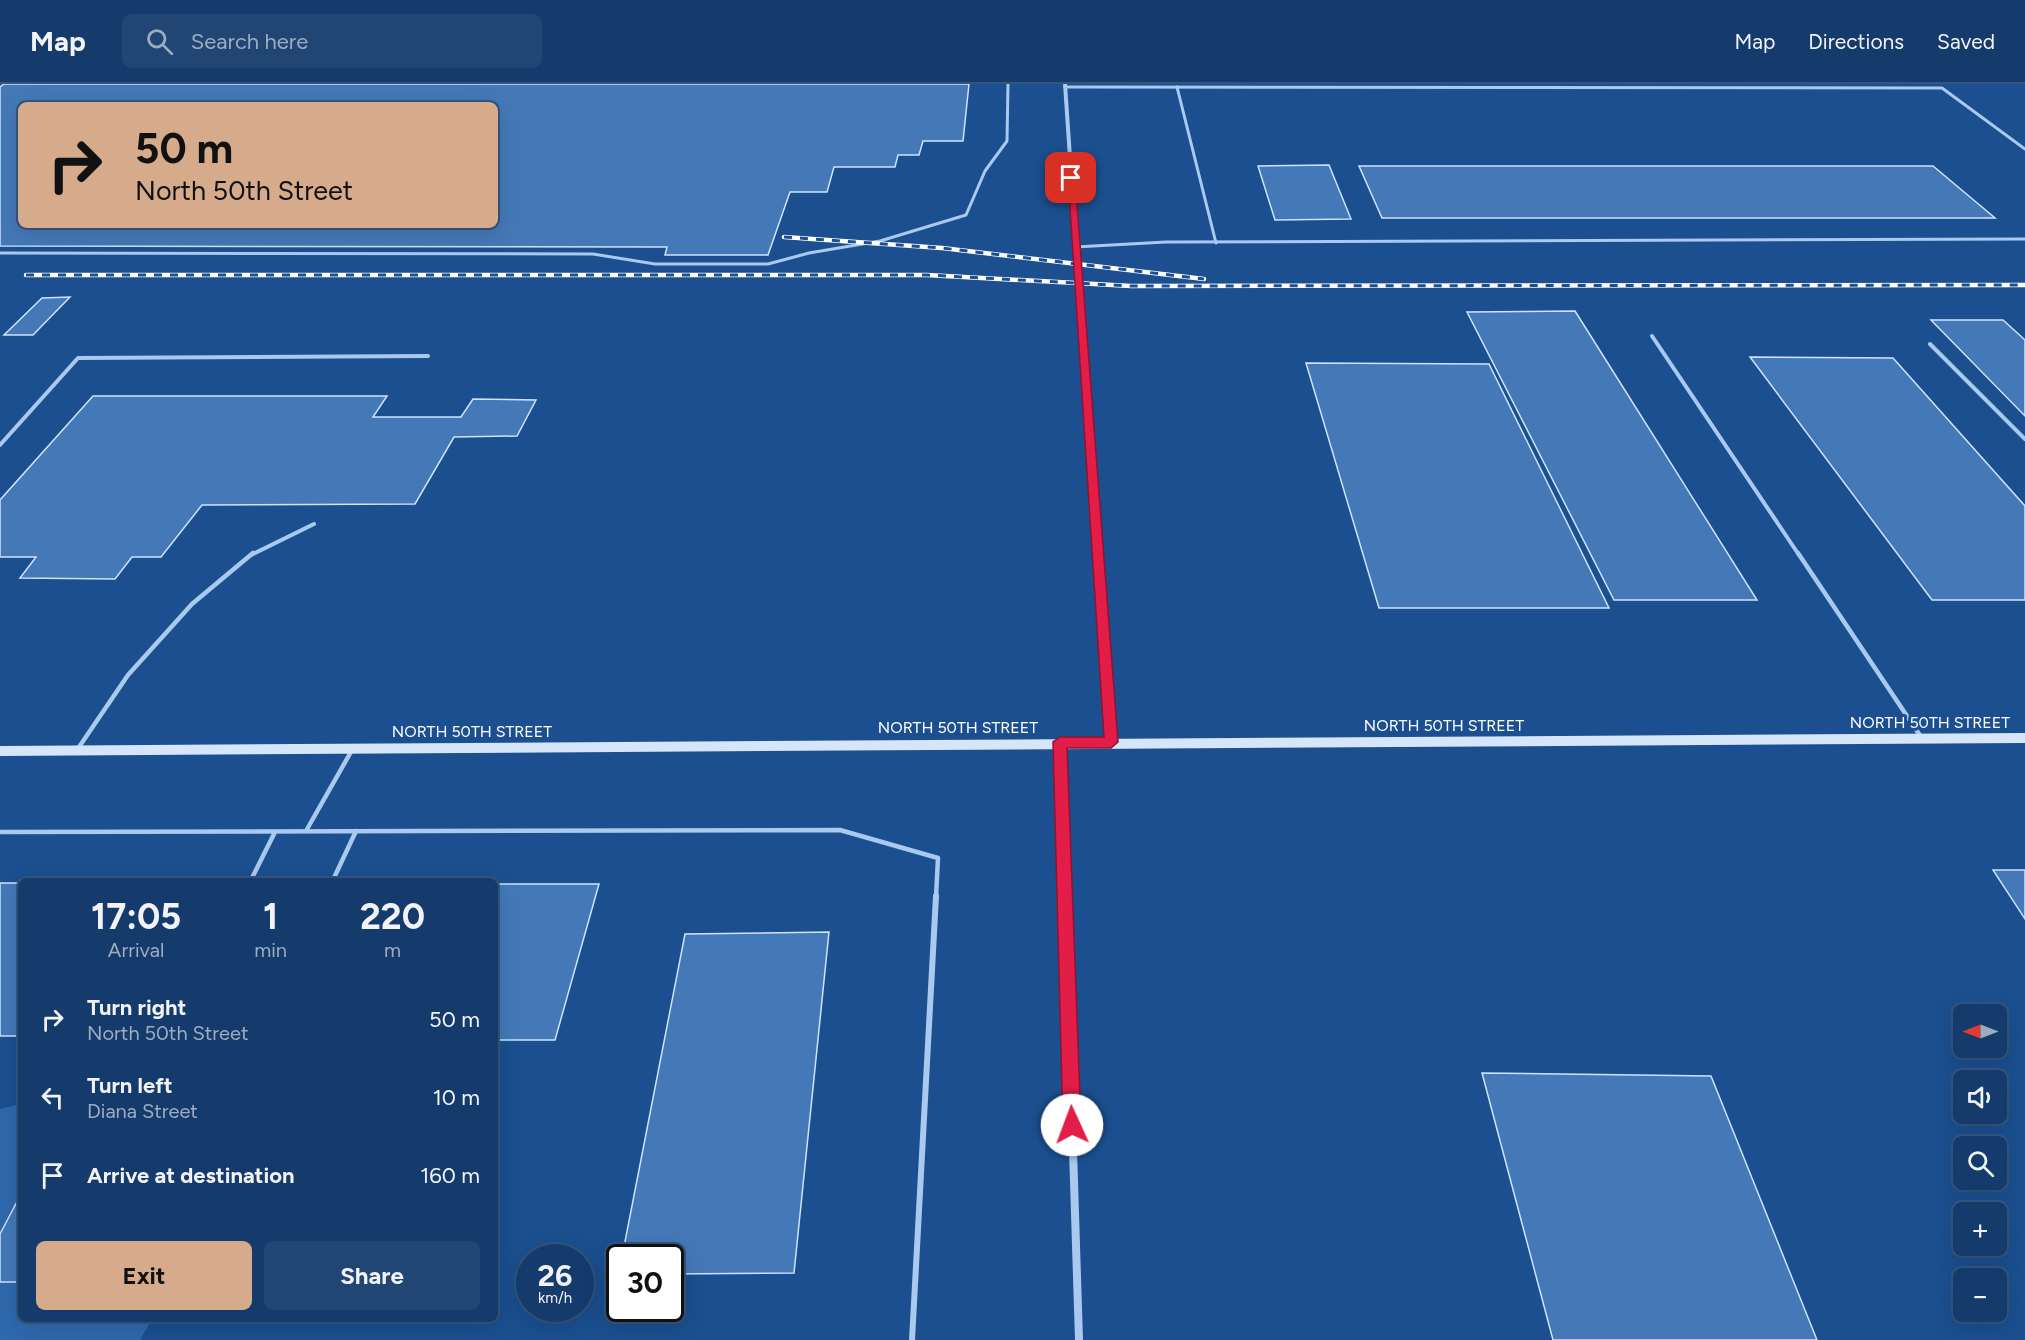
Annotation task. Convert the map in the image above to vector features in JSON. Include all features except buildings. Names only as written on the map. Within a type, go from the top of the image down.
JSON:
[{"type":"street","points":[[1065,85],[1111,742]]},
{"type":"street","name":"NORTH 50TH STREET","points":[[0,751],[1060,742],[2025,738]]},
{"type":"street","points":[[1060,742],[1079,1340]]},
{"type":"lane","points":[[0,253],[593,254],[655,264],[768,264],[809,253],[880,241],[966,215],[984,171],[1007,141],[1008,84]]},
{"type":"lane","points":[[1065,85],[1942,88],[2025,149]]},
{"type":"lane","points":[[1177,87],[1216,243]]},
{"type":"lane","points":[[1075,247],[1166,242],[2025,239]]},
{"type":"lane","points":[[1652,336],[1922,739]]},
{"type":"lane","points":[[1930,344],[2025,439]]},
{"type":"lane","points":[[0,445],[78,358],[428,356]]},
{"type":"lane","points":[[77,750],[128,675],[192,604],[253,553],[314,524]]},
{"type":"lane","points":[[306,831],[353,749]]},
{"type":"lane","points":[[0,832],[840,830],[938,858],[912,1340]]},
{"type":"lane","points":[[334,878],[356,831]]},
{"type":"lane","points":[[251,878],[275,832]]},
{"type":"shaded area","points":[[18,1105],[18,1322],[150,1322],[140,1340],[0,1340],[0,1109]]},
{"type":"railway","points":[[784,237],[942,248],[1204,279]]},
{"type":"railway","points":[[26,275],[927,275],[1131,286],[2025,285]]},
{"type":"route","points":[[1071,178],[1111,742],[1060,742],[1072,1125]]}]
